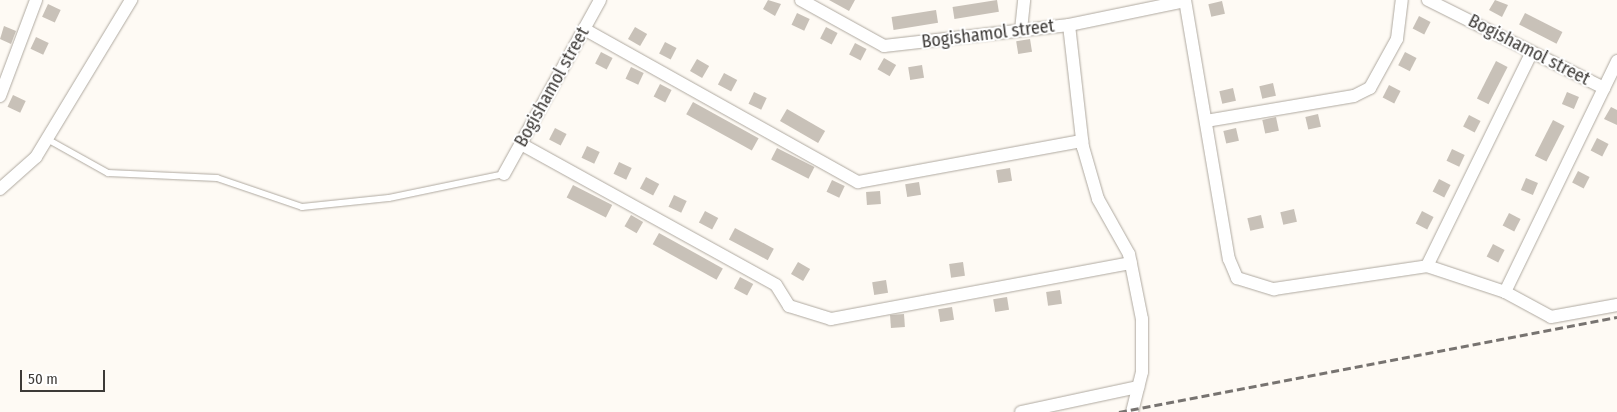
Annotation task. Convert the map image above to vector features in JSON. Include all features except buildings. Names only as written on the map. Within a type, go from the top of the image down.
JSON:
[{"type":"street","points":[[0,96],[36,0]]},
{"type":"street","points":[[0,189],[36,157],[131,0]]},
{"type":"street","name":"Bogishamol street","points":[[504,174],[600,0]]},
{"type":"street","name":"Bogishamol street","points":[[801,0],[884,46],[1069,25],[1185,1]]},
{"type":"street","points":[[1021,30],[1024,0]]},
{"type":"street","points":[[1206,121],[1354,96],[1370,88],[1397,40],[1402,0]]},
{"type":"street","name":"Bogishamol street","points":[[1428,0],[1604,88]]},
{"type":"street","points":[[1185,1],[1229,259],[1237,278],[1274,290],[1427,266],[1505,292],[1551,317],[1617,305]]},
{"type":"street","points":[[1069,25],[1082,141],[1098,199],[1131,263],[1142,319],[1138,387],[1132,412]]},
{"type":"street","points":[[584,29],[858,182],[1082,141]]},
{"type":"street","points":[[1427,266],[1532,52]]},
{"type":"street","points":[[1505,292],[1617,61]]},
{"type":"street","points":[[521,144],[776,285],[788,306],[831,319],[1131,263]]},
{"type":"street","points":[[1021,412],[1138,387]]},
{"type":"lane","points":[[47,139],[108,173],[217,178],[302,207],[389,198],[504,174]]},
{"type":"railway","points":[[1119,412],[1617,317]]}]
